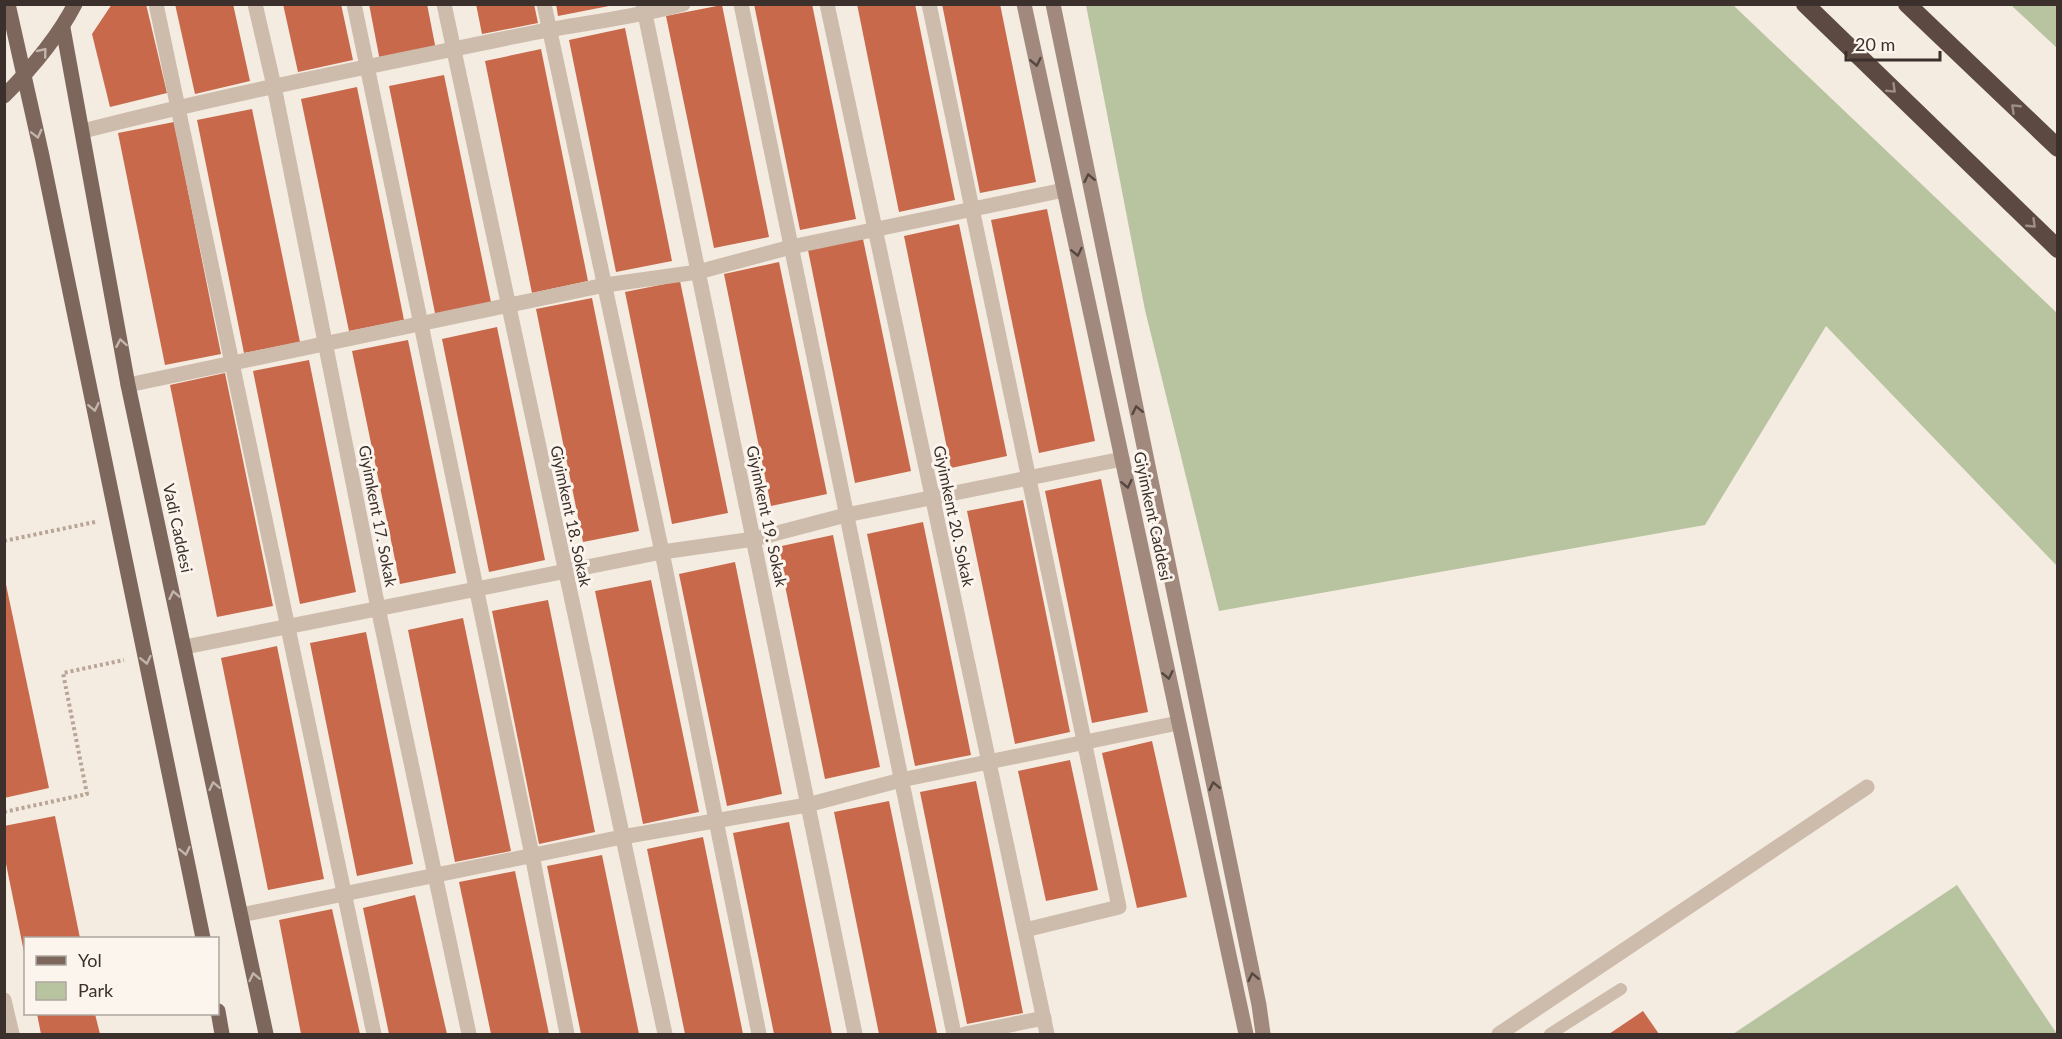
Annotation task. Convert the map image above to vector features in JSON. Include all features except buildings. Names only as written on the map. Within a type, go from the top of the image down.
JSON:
[{"type":"highway","points":[[1805,4],[2058,249]]},
{"type":"highway","points":[[1908,4],[2058,148]]},
{"type":"main road","points":[[8,4],[42,156],[203,937]]},
{"type":"main road","points":[[4,96],[23,77],[63,28],[75,4]]},
{"type":"main road","name":"Vadi Caddesi","points":[[63,28],[128,385],[266,1035]]},
{"type":"main road","points":[[219,1015],[222,1035]]},
{"type":"street","points":[[156,4],[374,1035]]},
{"type":"street","name":"Giyimkent 17. Sokak","points":[[255,4],[274,86],[378,608],[469,1035]]},
{"type":"street","points":[[354,4],[532,855],[567,1035]]},
{"type":"street","name":"Giyimkent 18. Sokak","points":[[444,4],[664,1035]]},
{"type":"street","points":[[544,4],[662,552],[759,1035]]},
{"type":"street","points":[[82,131],[178,106],[644,10],[683,4]]},
{"type":"street","points":[[741,4],[954,1035]]},
{"type":"street","name":"Giyimkent 20. Sokak","points":[[827,4],[1047,1035]]},
{"type":"street","points":[[930,4],[1119,907],[1025,930]]},
{"type":"street","name":"Giyimkent Caddesi","points":[[1024,4],[1246,1035]]},
{"type":"street","name":"Giyimkent Caddesi","points":[[1053,4],[1259,1005],[1263,1035]]},
{"type":"street","name":"Giyimkent 19. Sokak","points":[[644,10],[855,1035]]},
{"type":"street","points":[[128,385],[604,285],[698,272],[791,247],[1064,190]]},
{"type":"street","points":[[185,647],[662,552],[754,539],[846,515],[1122,459]]},
{"type":"street","points":[[241,915],[622,837],[807,805],[901,780],[1179,723]]},
{"type":"street","points":[[1499,1035],[1867,786]]},
{"type":"street","points":[[4,1000],[12,1035]]},
{"type":"street","points":[[965,1035],[1044,1018]]},
{"type":"lane","points":[[1550,1035],[1621,989]]},
{"type":"path","points":[[4,542],[116,517]]},
{"type":"path","points":[[4,812],[87,794],[63,673],[145,655]]},
{"type":"green space","points":[[1086,5],[1733,5],[2057,313],[2057,566],[1826,326],[1705,525],[1219,611],[1145,310]]},
{"type":"green space","points":[[2011,5],[2057,5],[2057,48]]},
{"type":"green space","points":[[1957,885],[2057,1034],[1733,1034]]}]
